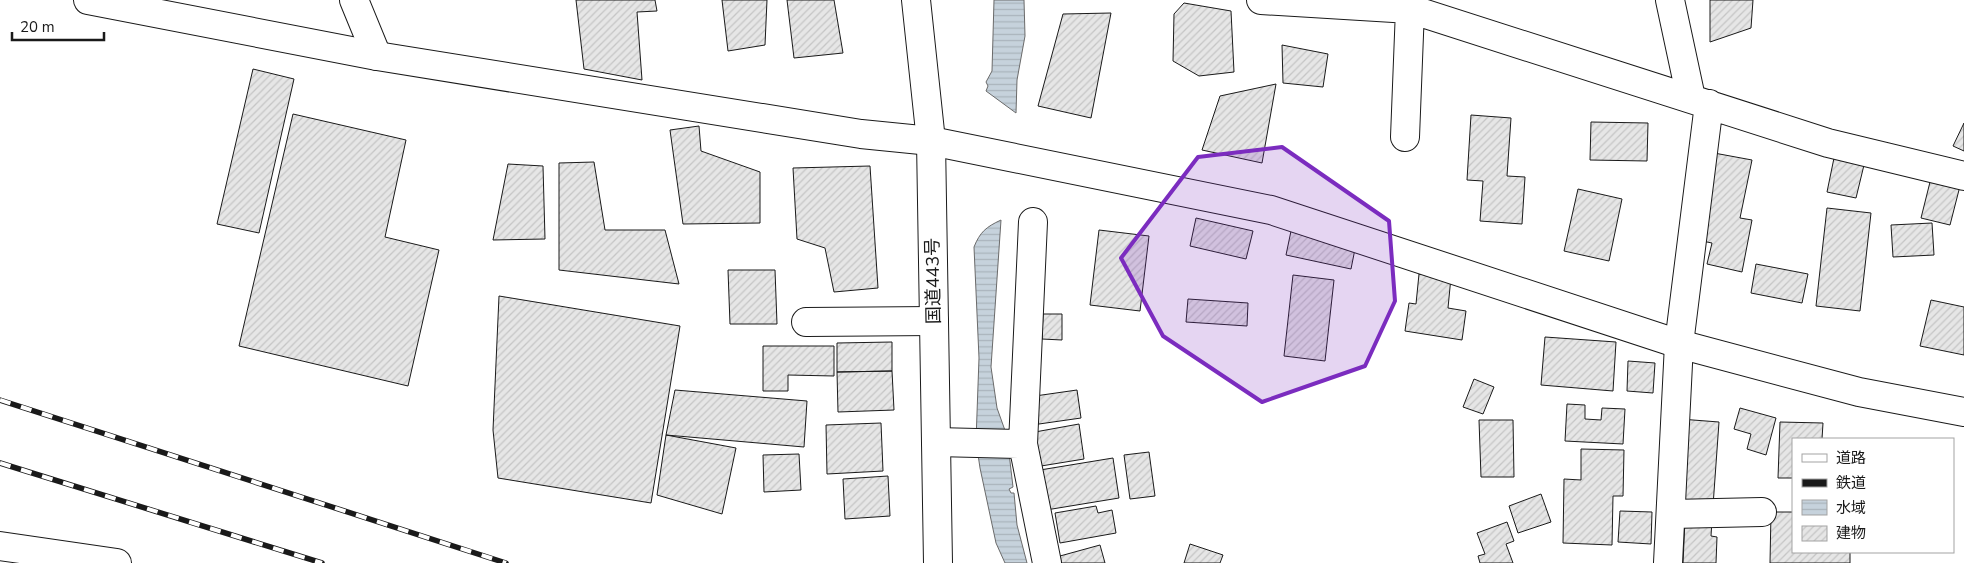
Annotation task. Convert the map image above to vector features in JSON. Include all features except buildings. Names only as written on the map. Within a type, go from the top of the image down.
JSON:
[{"type":"main road","points":[[88,0],[377,56],[860,134],[931,141],[1271,210],[1679,344],[1859,392],[1964,412]]},
{"type":"main road","points":[[354,0],[377,56]]},
{"type":"main road","name":"国道443号","points":[[916,0],[931,141],[938,563]]},
{"type":"main road","points":[[1261,0],[1410,9],[1828,143],[1964,176]]},
{"type":"main road","points":[[1668,563],[1679,344],[1700,101],[1670,0]]},
{"type":"main road","points":[[1405,137],[1410,9]]},
{"type":"main road","points":[[1033,222],[1023,444],[1047,563]]},
{"type":"main road","points":[[806,322],[934,321]]},
{"type":"main road","points":[[936,442],[1023,444]]},
{"type":"main road","points":[[1671,514],[1762,512]]},
{"type":"main road","points":[[0,546],[117,563]]},
{"type":"highlighted area","points":[[1282,147],[1389,221],[1395,301],[1365,366],[1262,402],[1163,336],[1121,258],[1198,157]]},
{"type":"water","points":[[994,0],[1024,0],[1025,36],[1017,80],[1016,113],[986,91],[988,86],[986,82],[992,71]]},
{"type":"water","points":[[1001,220],[991,367],[997,408],[1007,436],[1013,487],[1009,489],[1011,493],[1014,493],[1017,525],[1027,563],[1005,563],[996,543],[976,441],[979,358],[974,247],[984,230]]},
{"type":"railway","points":[[0,400],[506,563]]},
{"type":"railway","points":[[0,463],[322,563]]}]
